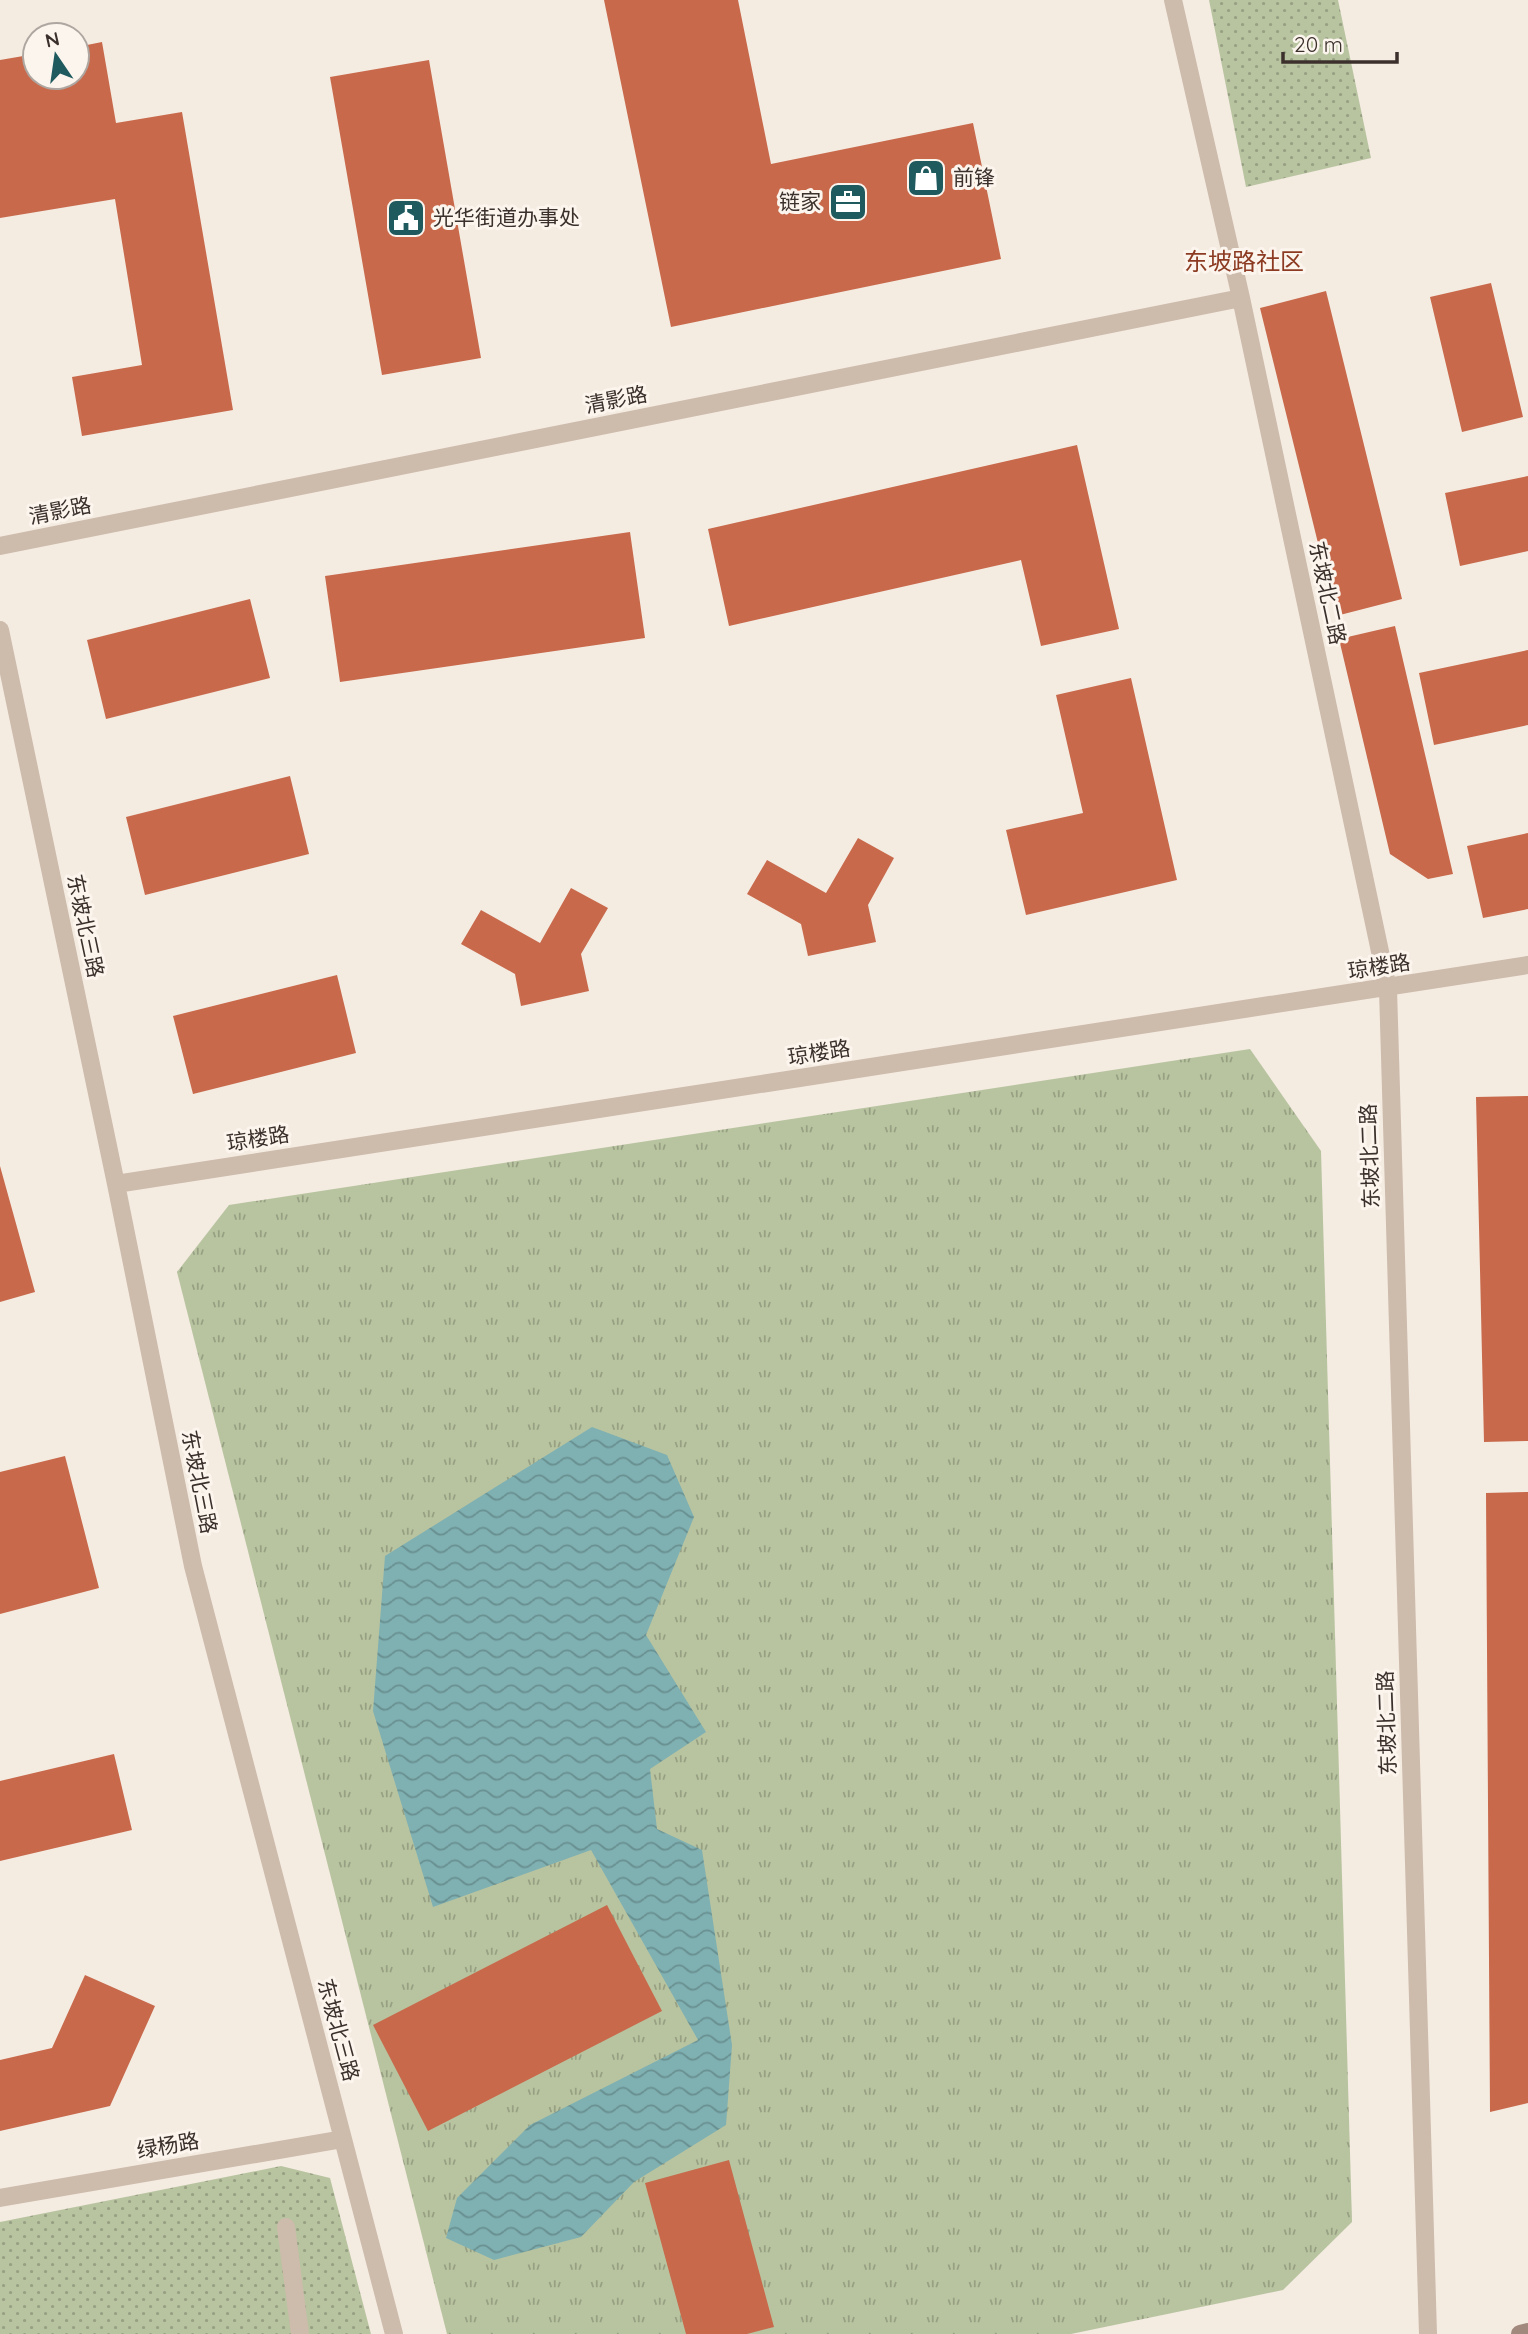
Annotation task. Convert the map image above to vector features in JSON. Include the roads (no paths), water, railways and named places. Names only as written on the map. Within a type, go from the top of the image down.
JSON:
[{"type":"main road","points":[[1520,2334],[1528,2332]]},
{"type":"street","name":"东坡北二路","points":[[1172,0],[1241,298],[1388,989],[1427,2334]]},
{"type":"street","name":"清影路","points":[[0,546],[1241,298]]},
{"type":"street","name":"东坡北三路","points":[[0,630],[193,1566],[394,2334]]},
{"type":"street","name":"琼楼路","points":[[116,1184],[1388,989],[1528,965]]},
{"type":"street","name":"绿杨路","points":[[0,2198],[343,2139]]},
{"type":"street","points":[[286,2227],[300,2334]]},
{"type":"water","points":[[592,1427],[667,1455],[694,1517],[646,1635],[706,1732],[650,1769],[657,1829],[702,1850],[732,2045],[726,2125],[634,2182],[581,2237],[494,2260],[446,2238],[457,2198],[530,2125],[698,2040],[591,1850],[433,1907],[373,1711],[385,1556]]},
{"type":"place","name":"前锋","points":[[926,178]]},
{"type":"place","name":"链家","points":[[848,202]]},
{"type":"place","name":"光华街道办事处","points":[[406,218]]},
{"type":"district","name":"东坡路社区","points":[[1244,262]]}]
